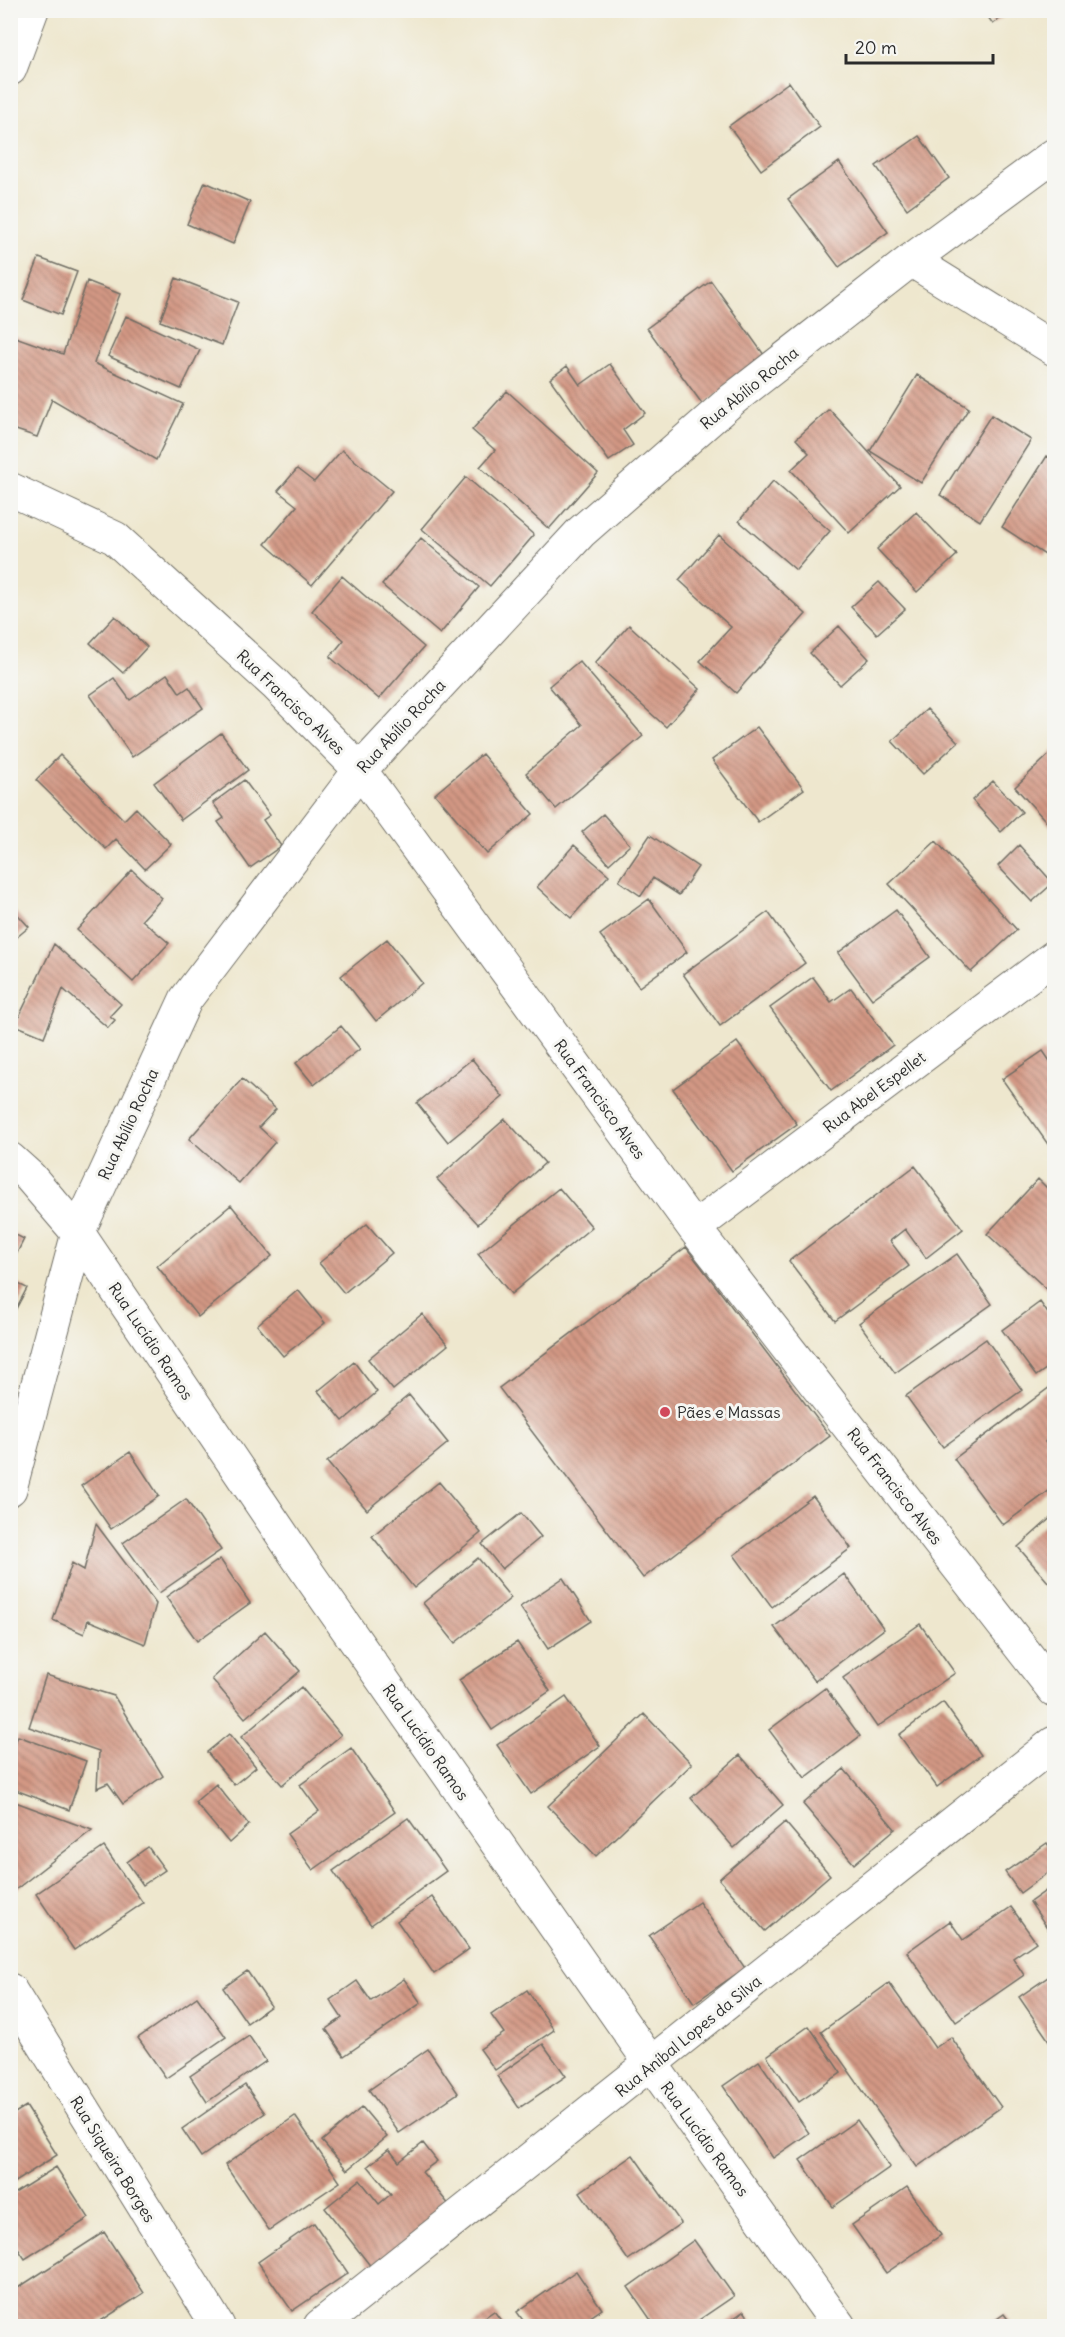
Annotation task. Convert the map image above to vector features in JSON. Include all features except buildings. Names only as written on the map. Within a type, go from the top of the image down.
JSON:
[{"type":"street","points":[[10,69],[32,10]]},
{"type":"street","name":"Rua Abílio Rocha","points":[[10,1489],[78,1233],[186,999],[360,770],[581,532],[734,399],[911,260],[1054,155]]},
{"type":"street","points":[[911,260],[1054,349]]},
{"type":"street","name":"Rua Francisco Alves","points":[[10,489],[115,538],[275,684],[360,770],[694,1228],[1054,1690]]},
{"type":"street","name":"Rua Abel Espellet","points":[[694,1228],[1054,957]]},
{"type":"street","name":"Rua Lucídio Ramos","points":[[10,1159],[30,1177],[78,1233],[310,1576],[652,2065],[839,2326]]},
{"type":"street","name":"Rua Aníbal Lopes da Silva","points":[[320,2326],[652,2065],[1054,1743]]},
{"type":"street","name":"Rua Siqueira Borges","points":[[10,1990],[218,2326]]},
{"type":"place","name":"Pães e Massas","points":[[665,1412]]}]
